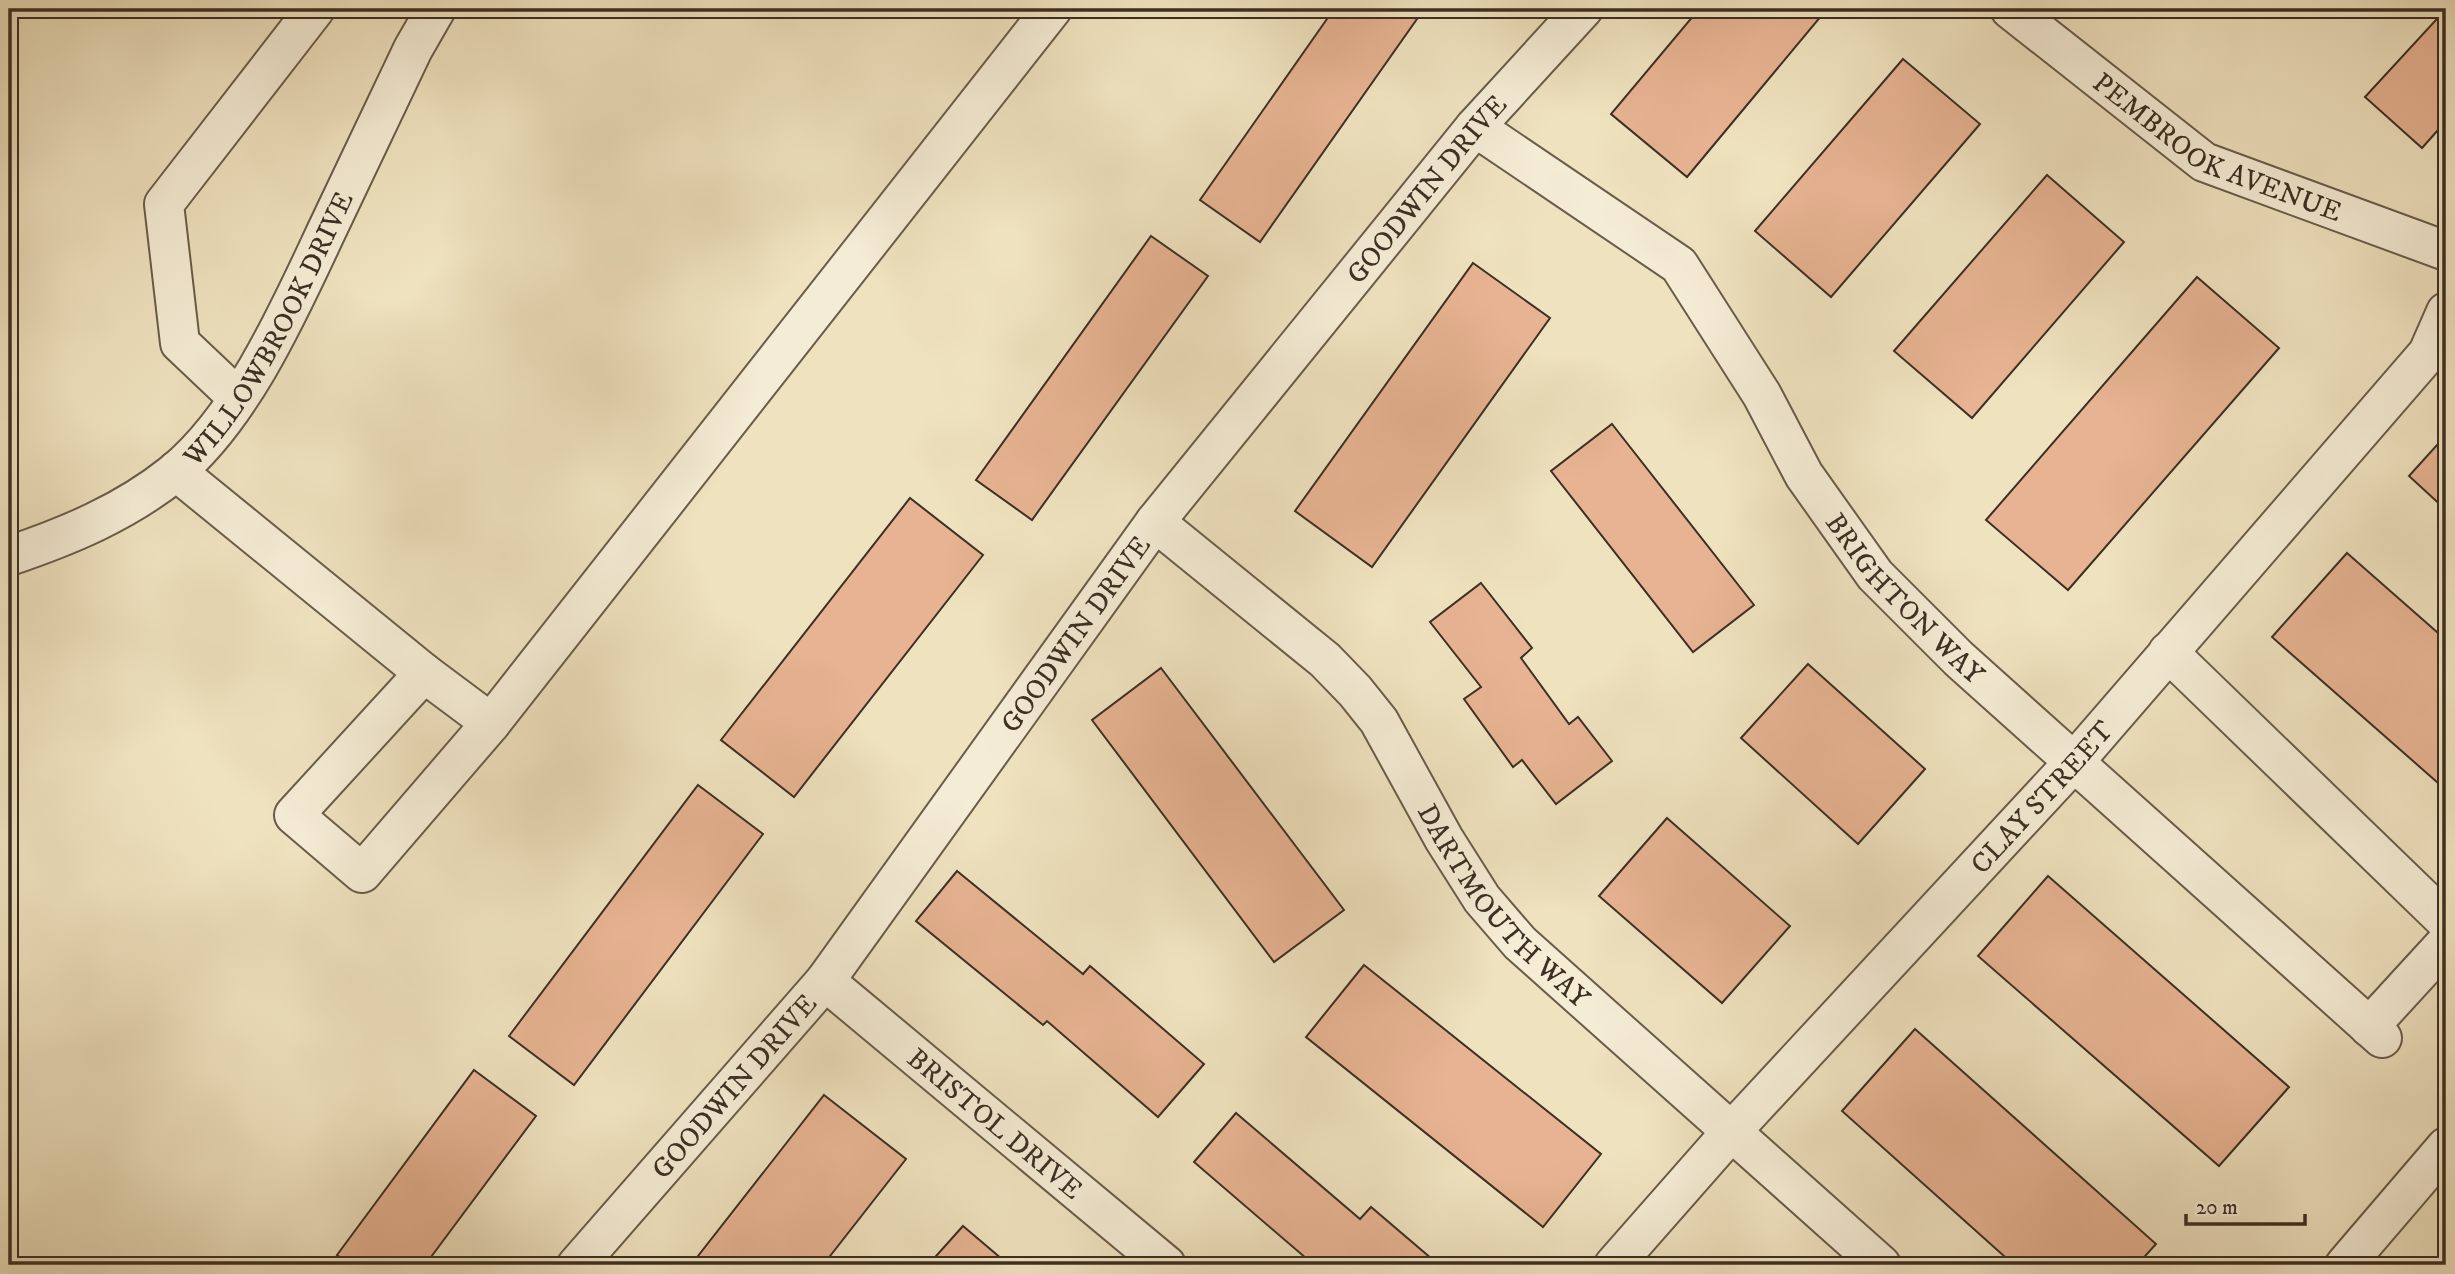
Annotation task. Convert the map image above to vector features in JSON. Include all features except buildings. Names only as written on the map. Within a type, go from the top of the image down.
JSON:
[{"type":"street","points":[[237,397],[180,343],[164,204],[315,9]]},
{"type":"street","name":"WILLOWBROOK DRIVE","points":[[9,556],[66,536],[126,507],[176,471],[218,425],[256,373],[285,319],[412,49],[436,9]]},
{"type":"street","points":[[424,673],[294,815],[362,873],[491,723],[1052,9]]},
{"type":"street","name":"GOODWIN DRIVE","points":[[577,1265],[825,981],[1155,522],[1475,127],[1583,9]]},
{"type":"street","name":"PEMBROOK AVENUE","points":[[2010,9],[2204,162],[2446,251]]},
{"type":"street","name":"BRIGHTON WAY","points":[[1475,127],[1679,265],[1762,395],[1804,475],[1875,575],[1959,659],[2376,1033],[2446,943]]},
{"type":"street","name":"CLAY STREET","points":[[1614,1265],[1731,1132],[2074,762],[2428,354],[2446,312]]},
{"type":"street","points":[[176,471],[424,673],[491,723]]},
{"type":"street","name":"DARTMOUTH WAY","points":[[1155,522],[1325,660],[1355,691],[1378,721],[1444,839],[1482,899],[1520,943],[1881,1265]]},
{"type":"street","points":[[2168,652],[2446,921]]},
{"type":"street","name":"BRISTOL DRIVE","points":[[825,981],[1166,1265]]},
{"type":"street","points":[[2345,1265],[2446,1147]]}]
